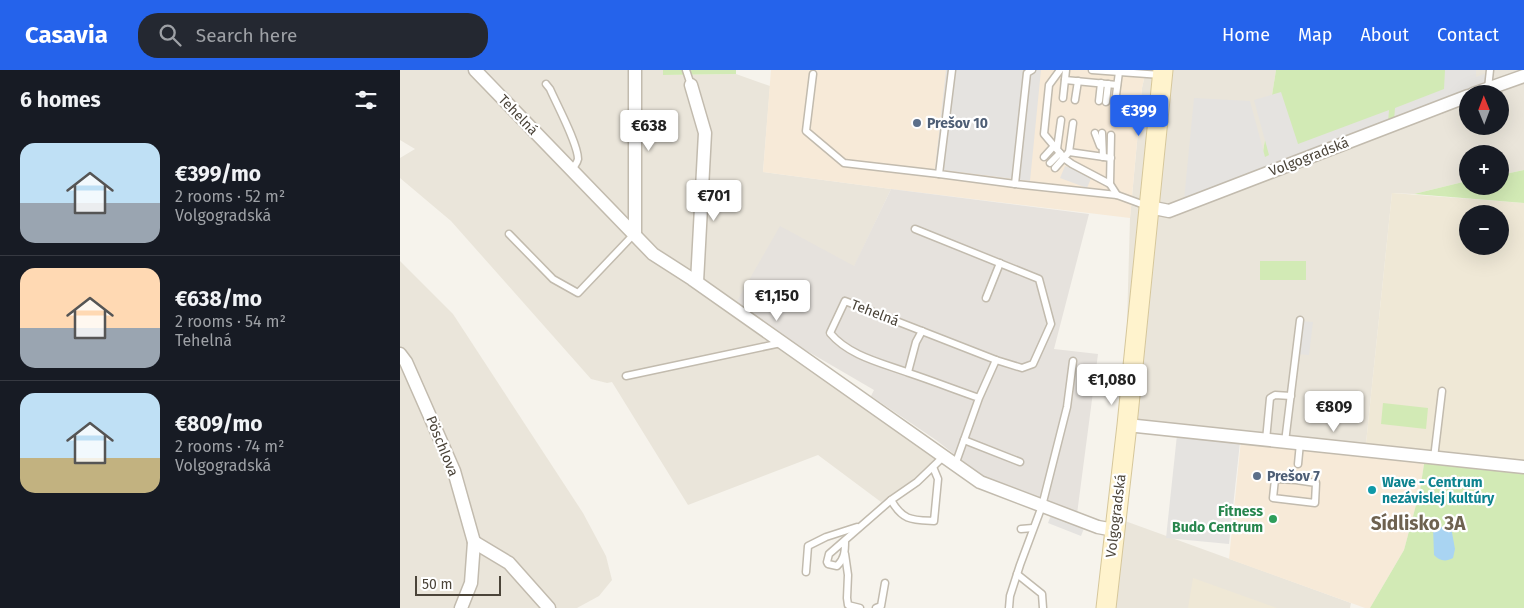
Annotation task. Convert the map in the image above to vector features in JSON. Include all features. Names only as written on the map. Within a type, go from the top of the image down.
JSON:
[{"type":"street","name":"Tehelná","points":[[475,70],[486,76],[572,170],[653,254],[697,282],[980,482],[1098,527],[1114,530]]},
{"type":"street","points":[[634,233],[635,70]]},
{"type":"street","name":"Volgogradská","points":[[1106,608],[1163,73]]},
{"type":"street","points":[[1497,85],[1524,76]]},
{"type":"street","points":[[691,85],[705,133],[697,282]]},
{"type":"street","name":"Volgogradská","points":[[1149,207],[1169,211],[1459,99]]},
{"type":"street","name":"Pöschlova","points":[[400,354],[406,362],[454,471],[474,542],[471,583],[461,608]]},
{"type":"street","points":[[1127,425],[1524,466]]},
{"type":"street","points":[[474,542],[509,563],[549,608]]},
{"type":"lane","points":[[686,70],[691,85]]},
{"type":"lane","points":[[939,174],[952,70]]},
{"type":"lane","points":[[1015,184],[1027,73],[1032,70]]},
{"type":"lane","points":[[1060,70],[1049,84],[1044,134],[1065,159],[1110,184],[1117,194]]},
{"type":"lane","points":[[1063,98],[1066,70]]},
{"type":"lane","name":"Volgogradská","points":[[1092,70],[1163,73]]},
{"type":"lane","points":[[1488,85],[1490,70]]},
{"type":"lane","points":[[1115,103],[1119,72]]},
{"type":"lane","name":"Volgogradská","points":[[813,74],[806,131],[844,163],[1015,184],[1117,194],[1149,207]]},
{"type":"lane","points":[[1065,80],[1117,85]]},
{"type":"lane","points":[[1076,100],[1078,81]]},
{"type":"lane","points":[[546,84],[550,89],[578,159],[572,170]]},
{"type":"lane","points":[[1102,102],[1105,84]]},
{"type":"lane","points":[[1061,120],[1053,166],[1065,159],[1069,152],[1073,123]]},
{"type":"lane","points":[[1099,133],[1103,154]]},
{"type":"lane","points":[[1110,184],[1112,134]]},
{"type":"lane","points":[[1044,157],[1057,149]]},
{"type":"lane","points":[[1069,152],[1103,154],[1111,158]]},
{"type":"lane","points":[[915,229],[1000,263],[986,298]]},
{"type":"lane","points":[[508,234],[553,279],[578,293],[634,233]]},
{"type":"lane","name":"Tehelná","points":[[979,398],[865,357],[837,341],[830,333],[844,301],[996,360],[1022,368],[1033,364],[1051,324],[1039,279],[1000,263]]},
{"type":"lane","points":[[1285,442],[1300,320]]},
{"type":"lane","points":[[908,372],[916,342],[922,331]]},
{"type":"lane","points":[[626,376],[782,343]]},
{"type":"lane","points":[[955,465],[979,398],[996,360]]},
{"type":"lane","points":[[1009,608],[1010,596],[1017,574],[1042,506],[1067,408],[1073,361]]},
{"type":"lane","points":[[1438,458],[1442,391]]},
{"type":"lane","points":[[1266,440],[1270,398],[1275,395],[1291,396]]},
{"type":"lane","points":[[964,440],[1020,462]]},
{"type":"lane","points":[[1298,464],[1300,443]]},
{"type":"lane","points":[[845,554],[837,566],[826,562],[829,554],[891,500],[917,482],[943,456]]},
{"type":"lane","points":[[891,500],[897,511],[906,518],[934,521],[938,479],[932,467]]},
{"type":"lane","points":[[1275,478],[1296,478],[1316,483],[1314,503],[1273,498],[1275,478]]},
{"type":"lane","points":[[806,572],[808,546],[826,537],[861,526]]},
{"type":"lane","points":[[1021,529],[1033,528]]},
{"type":"lane","points":[[845,541],[848,605],[860,608]]},
{"type":"lane","points":[[1017,574],[1042,594],[1043,608]]},
{"type":"lane","points":[[880,607],[886,583]]},
{"type":"shaded area","points":[[400,70],[663,70],[663,75],[736,74],[770,86],[763,172],[891,189],[854,267],[733,308],[949,459],[881,502],[818,455],[688,505],[612,382],[607,383],[591,379],[451,221],[400,178],[400,158],[415,149],[400,140]]},
{"type":"shaded area","points":[[771,70],[1146,70],[1142,88],[1130,218],[763,172]]},
{"type":"shaded area","points":[[946,70],[1041,70],[1030,181],[935,169]]},
{"type":"shaded area","points":[[1146,70],[1276,70],[1259,177],[1461,70],[1524,70],[1524,170],[1509,173],[1509,145],[1459,145],[1459,183],[1414,194],[1392,193],[1365,453],[1124,429],[1130,218],[1142,88]]},
{"type":"shaded area","points":[[1445,70],[1476,70],[1476,77],[1487,73],[1485,85],[1459,85],[1459,96],[1394,121],[1395,108],[1444,89]]},
{"type":"shaded area","points":[[1281,92],[1298,144],[1389,110],[1388,123],[1184,200],[1194,98],[1250,101],[1265,157],[1269,155],[1254,100]]},
{"type":"shaded area","points":[[1065,166],[1092,176],[1087,188],[1060,178]]},
{"type":"shaded area","points":[[891,189],[1089,214],[1054,349],[1098,354],[1077,514],[986,479],[936,440],[871,396],[874,390],[733,308],[780,226],[854,266]]},
{"type":"shaded area","points":[[1392,193],[1524,203],[1524,468],[1365,453]]},
{"type":"shaded area","points":[[400,261],[453,314],[583,513],[606,556],[612,580],[599,596],[577,608],[400,608]]},
{"type":"shaded area","points":[[1300,321],[1313,322],[1309,355],[1296,354]]},
{"type":"shaded area","points":[[1177,435],[1240,442],[1229,544],[1166,538]]},
{"type":"shaded area","points":[[1241,440],[1425,458],[1420,490],[1404,550],[1370,608],[1365,608],[1229,559]]},
{"type":"shaded area","points":[[1053,510],[1086,523],[1081,536],[1048,523]]},
{"type":"shaded area","points":[[1114,517],[1351,603],[1350,608],[1105,608]]},
{"type":"shaded area","points":[[1193,578],[1277,608],[1188,608]]},
{"type":"green space","points":[[663,70],[736,70],[736,74],[663,75]]},
{"type":"green space","points":[[1276,70],[1461,70],[1459,102],[1259,177]]},
{"type":"green space","points":[[1524,170],[1524,203],[1414,194],[1459,183],[1459,195],[1509,195],[1509,173]]},
{"type":"green space","points":[[1260,261],[1306,261],[1306,280],[1260,280]]},
{"type":"green space","points":[[1383,403],[1428,408],[1426,429],[1381,424]]},
{"type":"green space","points":[[1425,458],[1524,468],[1524,608],[1370,608],[1404,550],[1420,490]]},
{"type":"water","points":[[1433,527],[1451,527],[1455,549],[1453,558],[1443,560],[1438,559],[1434,555]]},
{"type":"place","name":"Prešov 10","points":[[917,123]]},
{"type":"place","name":"Prešov 7","points":[[1257,476]]},
{"type":"place","name":"Wave - Centrum nezávislej kultúry","points":[[1372,490]]},
{"type":"place","name":"Fitness Budo Centrum","points":[[1273,519]]},
{"type":"district","name":"Sídlisko 3A","points":[[1418,523]]}]
